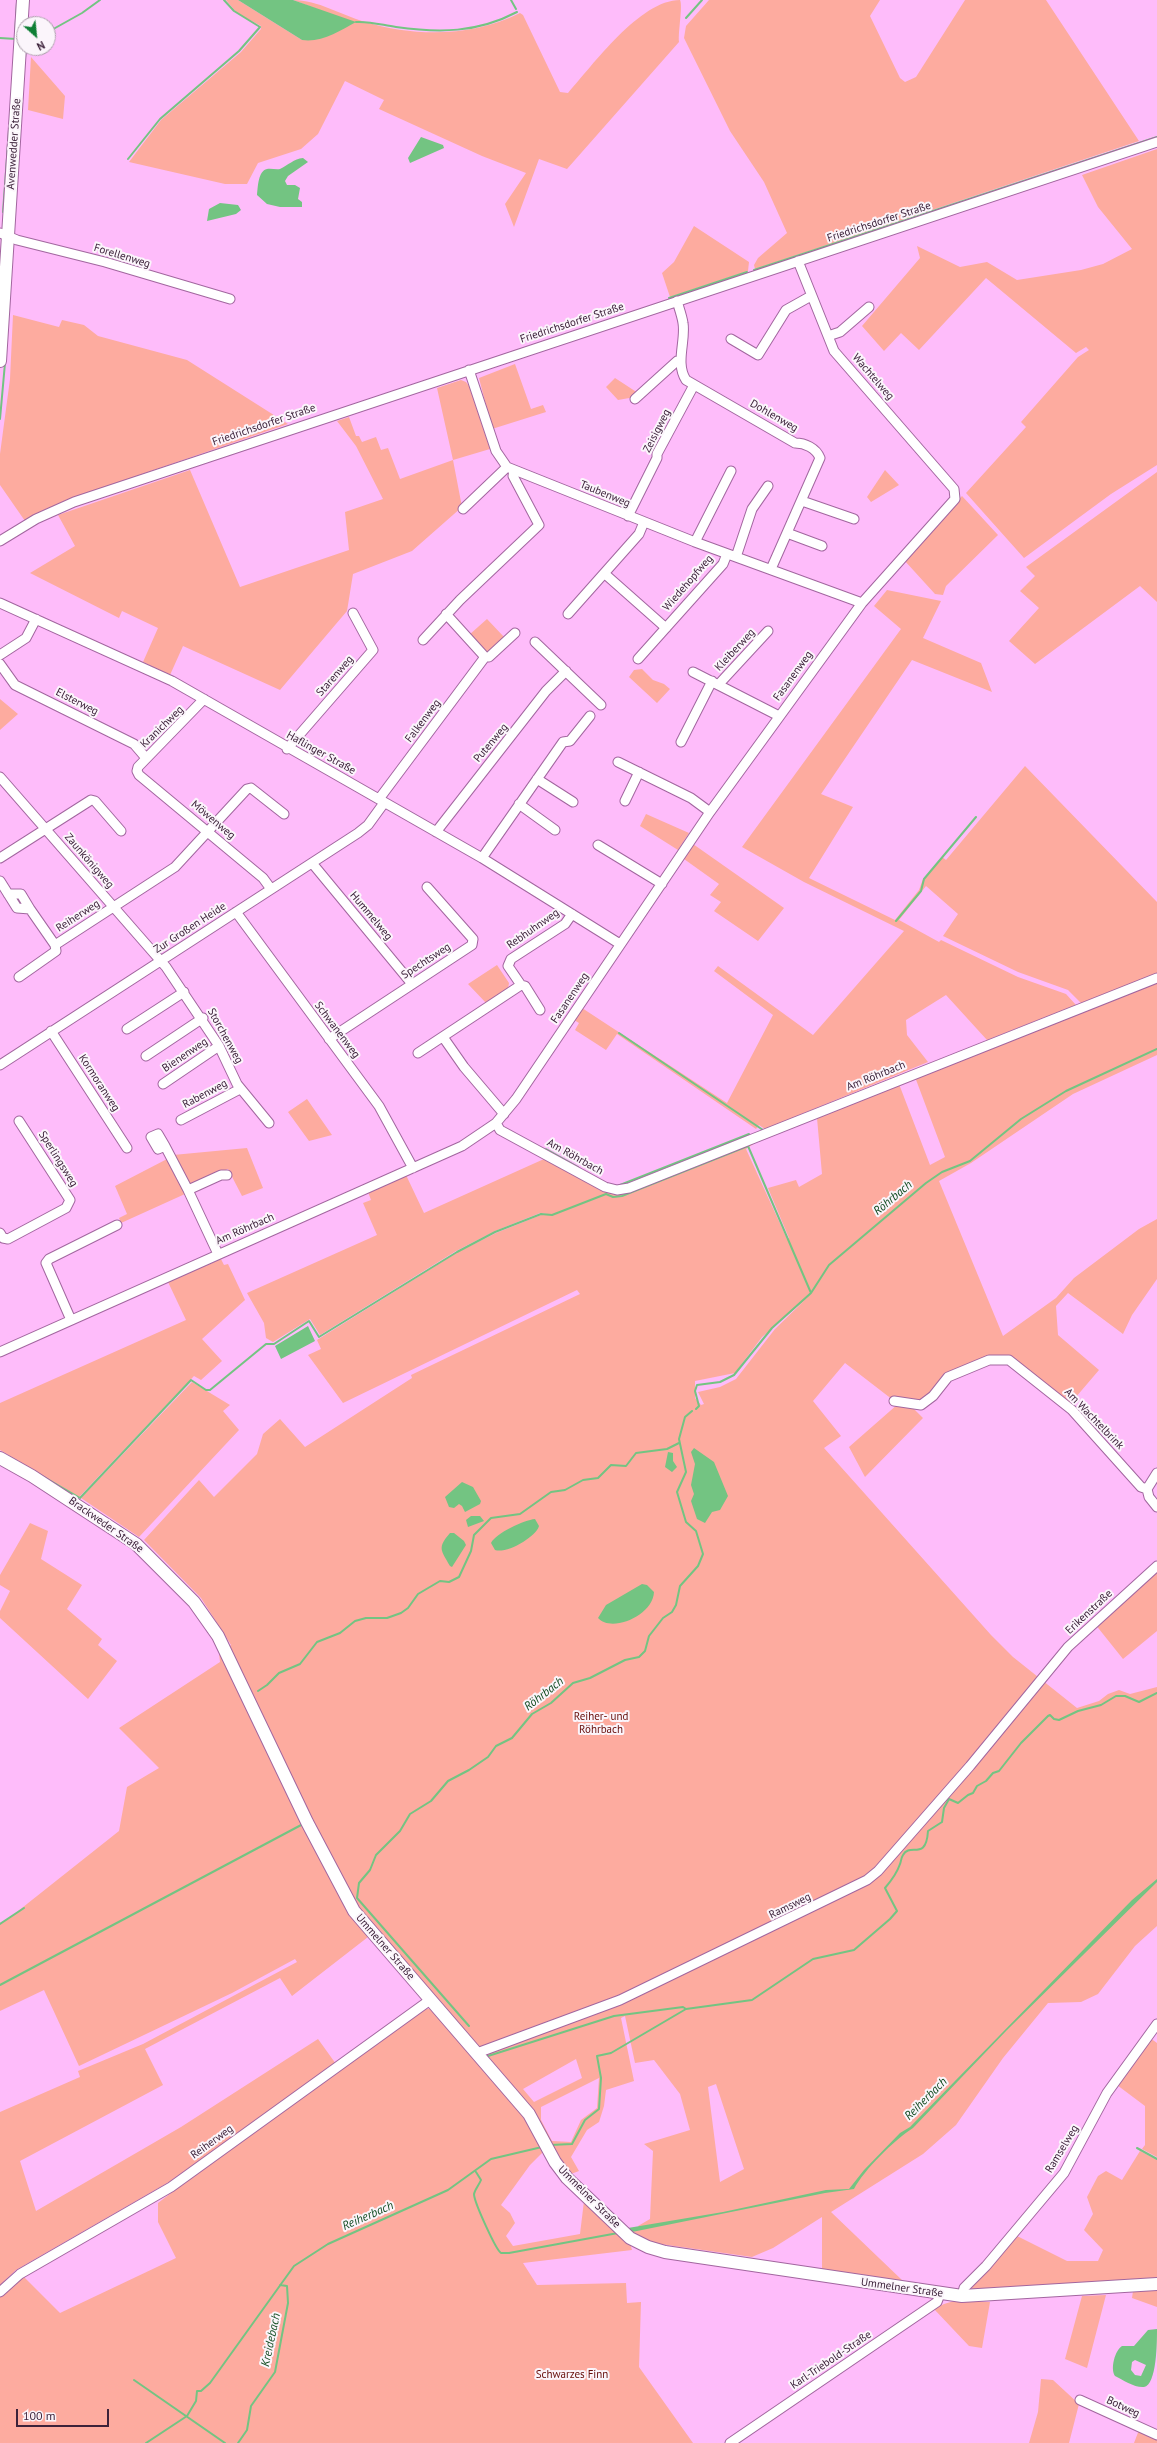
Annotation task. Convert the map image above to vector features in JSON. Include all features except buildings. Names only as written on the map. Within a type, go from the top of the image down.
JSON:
[{"type":"main road","name":"Avenwedder Straße","points":[[0,361],[4,234],[23,0]]},
{"type":"main road","name":"Brackweder Straße","points":[[0,1458],[32,1476],[136,1544],[194,1602],[208,1620],[225,1650]]},
{"type":"main road","name":"Ummelner Straße","points":[[225,1650],[343,1894],[354,1911],[528,2114],[542,2140],[567,2178],[630,2238],[648,2247],[665,2252],[940,2294],[962,2296],[1157,2284]]},
{"type":"street","name":"Friedrichsdorfer Straße","points":[[0,541],[36,519],[74,502],[1157,142]]},
{"type":"street","name":"Forellenweg","points":[[4,234],[230,299]]},
{"type":"street","name":"Wachtelweg","points":[[798,261],[834,351],[956,493]]},
{"type":"street","points":[[731,339],[758,355],[786,310],[811,296]]},
{"type":"street","points":[[677,301],[683,323],[681,360],[682,374],[686,380],[694,385]]},
{"type":"street","points":[[828,336],[840,332],[869,307]]},
{"type":"street","points":[[636,399],[677,361],[681,360]]},
{"type":"street","points":[[423,640],[446,614],[539,526],[513,476],[511,468],[496,451],[469,370]]},
{"type":"street","name":"Dohlenweg","points":[[694,385],[796,442],[804,443],[818,453],[820,458],[771,569]]},
{"type":"street","name":"Zeisigweg","points":[[628,516],[657,458],[656,454],[694,385]]},
{"type":"street","points":[[463,509],[511,468]]},
{"type":"street","name":"Taubenweg","points":[[511,468],[695,542],[862,603]]},
{"type":"street","points":[[695,542],[731,471]]},
{"type":"street","points":[[736,557],[752,509],[768,486]]},
{"type":"street","name":"Fasanenweg","points":[[496,1124],[710,812],[779,716],[862,603],[955,499],[956,493]]},
{"type":"street","points":[[802,500],[854,519]]},
{"type":"street","points":[[568,614],[639,534],[644,522]]},
{"type":"street","points":[[787,533],[822,546]]},
{"type":"street","name":"Wiedehopfweg","points":[[638,659],[723,564],[727,554]]},
{"type":"street","name":"Wiedehopfweg","points":[[605,574],[666,628]]},
{"type":"street","name":"Haflinger Straße","points":[[0,602],[172,681],[287,749],[482,858],[620,944]]},
{"type":"street","name":"Starenweg","points":[[287,749],[372,650],[354,613]]},
{"type":"street","points":[[446,614],[485,657]]},
{"type":"street","points":[[0,655],[26,638],[36,619]]},
{"type":"street","name":"Kleiberweg","points":[[681,742],[716,683],[768,631]]},
{"type":"street","name":"Falkenweg","points":[[382,801],[485,657],[489,657],[515,633]]},
{"type":"street","points":[[535,642],[601,705]]},
{"type":"street","name":"Elsterweg","points":[[0,664],[15,685],[134,744],[146,758]]},
{"type":"street","name":"Putenweg","points":[[436,832],[546,691],[566,671]]},
{"type":"street","name":"Kleiberweg","points":[[693,672],[779,716]]},
{"type":"street","name":"Kranichweg","points":[[137,771],[146,758],[204,699]]},
{"type":"street","points":[[482,858],[563,742],[570,741],[590,716]]},
{"type":"street","points":[[618,762],[691,798],[710,812]]},
{"type":"street","name":"Möwenweg","points":[[137,771],[139,776],[263,878],[271,889]]},
{"type":"street","points":[[625,801],[638,772]]},
{"type":"street","name":"Zaunkönigweg","points":[[0,777],[160,961]]},
{"type":"street","points":[[537,779],[573,802]]},
{"type":"street","name":"Reiherweg","points":[[55,945],[175,867],[251,788],[284,814]]},
{"type":"street","points":[[0,858],[91,800],[95,801],[120,831]]},
{"type":"street","name":"Zur Großen Heide","points":[[0,1065],[368,826],[382,801]]},
{"type":"street","points":[[519,804],[555,830]]},
{"type":"street","points":[[598,845],[662,884]]},
{"type":"street","name":"Hummelweg","points":[[312,863],[412,984]]},
{"type":"street","name":"Reiherweg","points":[[0,881],[17,908],[30,909],[55,945],[55,954],[19,977]]},
{"type":"street","name":"Spechtsweg","points":[[329,1039],[472,945],[473,939],[427,887]]},
{"type":"street","name":"Schwanenweg","points":[[236,912],[383,1113],[413,1168]]},
{"type":"street","name":"Rebhuhnweg","points":[[540,1010],[524,986],[520,985],[508,966],[511,959],[565,924],[572,914]]},
{"type":"street","name":"Storchenweg","points":[[160,961],[203,1018],[220,1046],[240,1089],[269,1123]]},
{"type":"street","name":"Am Röhrbach","points":[[0,1352],[462,1146],[496,1124],[506,1134],[605,1187],[617,1190],[629,1188],[1157,978]]},
{"type":"street","points":[[418,1053],[520,985]]},
{"type":"street","points":[[127,1029],[184,992]]},
{"type":"street","points":[[146,1056],[203,1018]]},
{"type":"street","name":"Kormoranweg","points":[[51,1031],[126,1148]]},
{"type":"street","points":[[443,1037],[464,1067],[504,1114]]},
{"type":"street","name":"Bienenweg","points":[[163,1084],[220,1046]]},
{"type":"street","name":"Rabenweg","points":[[181,1120],[240,1089]]},
{"type":"street","name":"Sperlingsweg","points":[[0,1233],[3,1238],[8,1239],[66,1208],[70,1200],[19,1121]]},
{"type":"street","points":[[164,1146],[188,1190],[218,1254]]},
{"type":"street","points":[[188,1190],[221,1175],[227,1175]]},
{"type":"street","points":[[71,1320],[46,1263],[49,1259],[117,1225]]},
{"type":"street","name":"Am Wachtelbrink","points":[[894,1401],[921,1405],[933,1396],[948,1377],[989,1360],[1009,1360],[1072,1410],[1141,1487],[1147,1489]]},
{"type":"street","points":[[1157,1473],[1147,1489],[1149,1497],[1157,1507]]},
{"type":"street","name":"Erikenstraße","points":[[1040,1679],[1068,1647],[1157,1566]]},
{"type":"street","name":"Ramsweg","points":[[477,2053],[620,2000],[867,1880],[878,1871],[970,1766],[1040,1679]]},
{"type":"street","name":"Reiherweg","points":[[0,2292],[20,2274],[171,2186],[430,2000]]},
{"type":"street","name":"Ramselweg","points":[[962,2296],[964,2288],[986,2266],[1064,2173],[1107,2093],[1157,2024]]},
{"type":"street","name":"Karl-Triebold-Straße","points":[[730,2443],[937,2302],[940,2294]]},
{"type":"street","name":"Botweg","points":[[1080,2400],[1157,2436]]},
{"type":"green space","points":[[226,0],[238,0],[302,40],[317,9],[293,0],[311,2],[356,19],[384,27],[424,32],[444,32],[483,27],[520,13],[523,15],[560,92],[568,93],[604,51],[634,22],[649,11],[665,3],[680,0],[681,8],[679,42],[567,169],[539,159],[514,227],[505,204],[526,173],[482,156],[379,109],[384,100],[345,81],[318,134],[301,149],[258,163],[247,184],[225,184],[129,162],[161,120],[241,52],[261,29],[261,26],[237,13]]},
{"type":"green space","points":[[709,0],[880,0],[870,16],[900,78],[905,82],[916,77],[965,0],[1046,0],[1139,141],[755,269],[754,265],[758,258],[787,233],[764,182],[730,131],[684,38],[686,26]]},
{"type":"green space","points":[[31,57],[65,96],[63,119],[28,110]]},
{"type":"green space","points":[[1157,149],[1157,465],[1111,494],[1024,558],[966,493],[1026,427],[1021,422],[1078,357],[1089,350],[1086,347],[1076,353],[986,278],[919,350],[901,333],[884,351],[862,326],[920,258],[917,246],[960,267],[987,262],[1017,280],[1081,270],[1103,264],[1132,249],[1098,207],[1082,175]]},
{"type":"green space","points":[[694,226],[749,262],[748,271],[670,297],[662,273],[674,262]]},
{"type":"green space","points":[[13,315],[59,327],[62,320],[84,325],[98,336],[187,360],[288,424],[72,498],[25,521],[0,485],[0,454],[10,379]]},
{"type":"green space","points":[[515,364],[531,409],[543,405],[546,412],[492,429],[479,378]]},
{"type":"green space","points":[[615,378],[638,393],[635,397],[618,400],[606,387]]},
{"type":"green space","points":[[461,380],[466,382],[469,386],[490,449],[453,460],[437,388]]},
{"type":"green space","points":[[349,417],[356,436],[359,436],[362,442],[376,437],[381,450],[388,448],[400,479],[453,460],[462,507],[412,551],[353,574],[347,611],[280,690],[183,646],[170,675],[143,662],[158,628],[122,611],[119,618],[30,573],[75,546],[58,515],[190,470],[240,587],[349,550],[345,512],[383,499],[356,446],[337,421]]},
{"type":"green space","points":[[885,470],[899,485],[871,502],[867,497]]},
{"type":"green space","points":[[1157,472],[1157,602],[1140,586],[1035,664],[1009,641],[1039,608],[1020,591],[1035,576],[1026,567]]},
{"type":"green space","points":[[962,496],[998,535],[946,586],[943,595],[935,594],[904,560]]},
{"type":"green space","points":[[887,590],[941,601],[923,638],[981,663],[992,692],[912,660],[821,794],[853,807],[809,878],[895,920],[919,890],[923,879],[942,857],[946,860],[1025,766],[1157,902],[1157,974],[1081,1003],[1068,990],[1018,972],[943,936],[958,914],[926,886],[899,920],[939,942],[941,940],[1018,977],[1066,994],[1076,1005],[987,1040],[946,995],[906,1020],[907,1035],[928,1062],[765,1129],[759,1125],[756,1129],[617,1034],[606,1050],[575,1030],[579,1023],[574,1020],[582,1008],[727,1103],[773,1015],[714,971],[718,966],[813,1035],[904,931],[804,882],[742,847],[901,629],[874,606]]},
{"type":"green space","points":[[487,619],[504,637],[489,651],[484,651],[469,635]]},
{"type":"green space","points":[[642,669],[653,680],[664,684],[670,689],[657,703],[629,677],[634,670]]},
{"type":"green space","points":[[0,699],[18,714],[0,730]]},
{"type":"green space","points":[[646,814],[689,833],[678,850],[640,826]]},
{"type":"green space","points":[[693,844],[784,908],[758,941],[714,911],[721,902],[710,895],[719,884],[684,859]]},
{"type":"green space","points":[[497,965],[509,983],[508,989],[487,1004],[468,984]]},
{"type":"green space","name":"Reiher- und Röhrbach","points":[[1157,981],[1157,1055],[1073,1094],[971,1163],[939,1181],[1003,1336],[1056,1298],[1074,1278],[1139,1229],[1157,1219],[1157,1279],[1132,1315],[1123,1334],[1068,1293],[1056,1306],[1058,1335],[1099,1370],[1070,1404],[1029,1370],[1010,1358],[946,1375],[921,1403],[893,1400],[845,1363],[813,1401],[841,1436],[824,1448],[991,1635],[1013,1657],[1077,1708],[1099,1701],[1108,1694],[1119,1690],[1130,1694],[1157,1687],[1157,1926],[1135,1946],[1098,1994],[1081,2002],[1048,2003],[1003,2058],[956,2125],[923,2154],[831,2212],[903,2281],[822,2269],[822,2217],[773,2248],[752,2257],[646,2242],[632,2232],[640,2229],[638,2226],[650,2219],[653,2151],[644,2144],[690,2130],[680,2094],[654,2060],[635,2063],[625,2016],[621,2018],[634,2081],[606,2090],[604,2106],[599,2122],[587,2130],[571,2157],[579,2171],[571,2174],[525,2117],[544,2151],[530,2165],[501,2205],[510,2213],[515,2223],[506,2236],[513,2246],[580,2234],[584,2201],[630,2243],[632,2250],[523,2263],[537,2285],[626,2283],[627,2303],[641,2302],[639,2367],[693,2443],[0,2443],[0,2297],[23,2276],[60,2313],[176,2258],[158,2222],[158,2203],[171,2193],[171,2191],[422,2009],[428,2009],[438,2002],[368,1920],[359,1926],[368,1937],[292,1996],[280,1978],[145,2049],[163,2085],[20,2161],[36,2211],[181,2127],[318,2039],[336,2064],[169,2182],[16,2270],[0,2285],[0,2112],[80,2077],[78,2071],[143,2044],[297,1962],[295,1959],[232,1993],[79,2066],[44,1990],[0,2011],[0,1923],[8,1919],[119,1831],[127,1787],[159,1768],[119,1728],[220,1662],[219,1653],[231,1645],[201,1598],[144,1540],[199,1480],[214,1497],[257,1454],[263,1434],[280,1419],[305,1447],[412,1378],[411,1375],[580,1294],[577,1290],[343,1403],[308,1355],[321,1349],[317,1340],[458,1252],[496,1233],[547,1214],[540,1213],[495,1231],[456,1251],[320,1335],[310,1319],[273,1342],[266,1338],[264,1323],[247,1293],[377,1235],[363,1203],[371,1200],[368,1192],[406,1175],[424,1213],[544,1159],[617,1193],[755,1140],[755,1143],[746,1149],[787,1239],[789,1238],[768,1188],[796,1180],[799,1187],[822,1174],[817,1118],[899,1084],[930,1165],[945,1157],[915,1077]],"holes":[[[805,1300],[775,1329],[736,1379],[720,1387],[698,1392],[704,1404],[701,1405],[695,1398],[695,1381],[735,1373],[762,1337]],[[576,2059],[582,2078],[534,2102],[523,2089]],[[599,2078],[597,2108],[581,2120],[571,2142],[552,2141],[541,2120],[541,2107]],[[716,2084],[744,2169],[720,2182],[708,2087]]]},
{"type":"green space","points":[[307,1099],[332,1135],[309,1141],[288,1112]]},
{"type":"green space","points":[[247,1148],[263,1188],[242,1196],[228,1169],[189,1184],[173,1155]]},
{"type":"green space","points":[[169,1158],[188,1195],[185,1194],[121,1223],[119,1218],[127,1214],[115,1186]]},
{"type":"green space","points":[[221,1259],[224,1265],[228,1264],[245,1300],[202,1339],[222,1361],[201,1380],[194,1376],[79,1497],[0,1450],[0,1403],[186,1320],[168,1282]]},
{"type":"green space","points":[[192,1382],[230,1405],[223,1411],[239,1430],[139,1537],[81,1498]]},
{"type":"green space","points":[[898,1404],[911,1406],[923,1418],[865,1477],[849,1447]]},
{"type":"green space","points":[[30,1523],[48,1531],[41,1559],[82,1585],[67,1609],[102,1639],[98,1645],[117,1661],[88,1699],[0,1618],[0,1611],[10,1591],[0,1585],[0,1575]]},
{"type":"green space","points":[[1157,1570],[1157,1631],[1123,1659],[1095,1624]]},
{"type":"green space","points":[[1150,2038],[1157,2043],[1157,2157],[1142,2149],[1145,2145],[1145,2106],[1117,2085]]},
{"type":"green space","points":[[1140,2151],[1157,2160],[1157,2278],[970,2290],[969,2288],[1015,2235],[1067,2261],[1098,2261],[1103,2250],[1084,2230],[1093,2214],[1087,2197],[1098,2176],[1106,2171],[1122,2180]]},
{"type":"green space","points":[[1157,2290],[1157,2307],[1132,2298],[1133,2291]]},
{"type":"green space","points":[[1106,2295],[1087,2368],[1065,2359],[1082,2296]]},
{"type":"green space","points":[[954,2301],[990,2302],[982,2348],[969,2346],[934,2309]]},
{"type":"green space","points":[[1041,2379],[1053,2380],[1079,2404],[1069,2443],[1029,2443],[1038,2412]]},
{"type":"green space","points":[[1139,2430],[1157,2438],[1157,2443],[1134,2443]]},
{"type":"shaded area","points":[[238,0],[293,0],[356,22],[323,38],[316,40],[302,40]]},
{"type":"shaded area","points":[[421,137],[443,145],[444,148],[410,163],[408,158]]},
{"type":"shaded area","points":[[303,158],[308,162],[288,176],[285,181],[287,185],[295,185],[300,188],[298,199],[302,202],[302,207],[280,207],[267,204],[257,195],[260,176],[264,170],[280,169]]},
{"type":"shaded area","points":[[220,203],[238,205],[241,210],[236,214],[207,221],[209,209]]},
{"type":"shaded area","points":[[308,1326],[315,1341],[281,1359],[275,1346]]},
{"type":"shaded area","points":[[694,1448],[714,1462],[728,1496],[720,1510],[712,1512],[705,1523],[697,1519],[691,1501],[694,1494],[691,1485],[695,1464],[691,1452]]},
{"type":"shaded area","points":[[668,1452],[673,1453],[673,1461],[677,1467],[672,1472],[665,1467]]},
{"type":"shaded area","points":[[462,1482],[473,1487],[481,1501],[480,1504],[465,1512],[459,1504],[454,1508],[449,1507],[445,1497]]},
{"type":"shaded area","points":[[471,1516],[480,1516],[484,1521],[468,1527],[466,1520]]},
{"type":"shaded area","points":[[535,1519],[539,1526],[533,1535],[513,1547],[500,1551],[495,1550],[491,1543],[498,1535],[518,1524]]},
{"type":"shaded area","points":[[450,1533],[454,1533],[464,1541],[466,1545],[452,1567],[447,1561],[442,1549],[443,1542]]},
{"type":"shaded area","points":[[642,1584],[647,1585],[654,1592],[652,1601],[639,1615],[621,1623],[612,1624],[604,1622],[598,1618],[606,1605]]},
{"type":"shaded area","points":[[1157,1879],[1157,1882],[1007,2030],[913,2128],[905,2133],[880,2156],[865,2173],[854,2189],[825,2193],[632,2232],[628,2228],[723,2212],[826,2190],[849,2189],[864,2170],[900,2133],[910,2127],[1132,1900]]},
{"type":"shaded area","points":[[1157,2329],[1154,2371],[1152,2379],[1148,2384],[1144,2387],[1140,2387],[1115,2376],[1113,2364],[1115,2355],[1119,2348],[1122,2346],[1134,2346],[1148,2330]],"holes":[[[1135,2360],[1146,2365],[1141,2376],[1135,2375],[1131,2370],[1132,2362]]]},
{"type":"waterway","points":[[56,28],[82,13],[100,0]]},
{"type":"waterway","points":[[128,159],[160,119],[239,51],[260,27],[234,11],[224,0]]},
{"type":"waterway","points":[[511,0],[516,9]]},
{"type":"waterway","points":[[686,18],[702,0]]},
{"type":"waterway","points":[[15,35],[17,2]]},
{"type":"waterway","points":[[356,22],[412,29],[458,30],[487,24],[517,12]]},
{"type":"waterway","points":[[0,38],[16,39]]},
{"type":"waterway","points":[[3,212],[9,130]]},
{"type":"waterway","points":[[754,270],[1157,137]]},
{"type":"waterway","points":[[669,298],[747,272]]},
{"type":"waterway","points":[[0,419],[5,363]]},
{"type":"waterway","points":[[896,921],[921,891],[924,879],[976,817]]},
{"type":"waterway","points":[[619,1033],[763,1130]]},
{"type":"waterway","name":"Röhrbach","points":[[696,1409],[699,1406],[695,1391],[697,1385],[720,1382],[734,1375],[772,1328],[811,1293],[829,1265],[926,1183],[942,1172],[970,1161],[1021,1119],[1066,1091],[1157,1049]]},
{"type":"waterway","points":[[620,1185],[749,1134]]},
{"type":"waterway","points":[[8,1456],[80,1498],[191,1380],[206,1390],[210,1390],[266,1344],[274,1344],[309,1321],[319,1337],[457,1252],[495,1232],[541,1214],[552,1215],[606,1194],[613,1197],[622,1196],[748,1146],[811,1293]]},
{"type":"waterway","points":[[546,1149],[578,1167]]},
{"type":"waterway","name":"Röhrbach","points":[[469,2026],[357,1898],[359,1883],[370,1870],[376,1855],[400,1831],[410,1814],[431,1801],[448,1781],[469,1770],[488,1757],[496,1746],[512,1738],[532,1714],[551,1703],[573,1683],[590,1678],[625,1660],[639,1657],[645,1651],[649,1636],[663,1618],[672,1612],[676,1605],[680,1586],[698,1566],[703,1554],[696,1531],[686,1522],[677,1492],[686,1472],[679,1439],[685,1417],[692,1411]]},
{"type":"waterway","points":[[258,1691],[267,1685],[279,1673],[300,1664],[317,1642],[340,1633],[355,1621],[366,1618],[387,1618],[401,1613],[408,1608],[418,1594],[440,1581],[449,1582],[459,1577],[471,1551],[474,1535],[491,1518],[520,1514],[551,1492],[565,1490],[583,1480],[598,1478],[611,1465],[626,1466],[636,1453],[667,1449],[679,1443]]},
{"type":"waterway","points":[[550,2145],[572,2144],[585,2120],[599,2109],[601,2078],[597,2056],[611,2053],[686,2009],[752,2000],[813,1959],[854,1950],[890,1919],[897,1911],[885,1888],[897,1871],[903,1855],[910,1850],[921,1849],[924,1846],[927,1840],[928,1831],[942,1822],[944,1808],[949,1799],[958,1803],[973,1793],[977,1786],[986,1781],[993,1773],[999,1771],[1021,1743],[1048,1716],[1050,1715],[1054,1719],[1059,1720],[1078,1711],[1101,1705],[1116,1696],[1125,1696],[1139,1702],[1157,1693]]},
{"type":"waterway","points":[[0,1985],[303,1824]]},
{"type":"waterway","points":[[0,1924],[24,1908]]},
{"type":"waterway","points":[[488,2056],[614,2016],[683,2007],[686,2009]]},
{"type":"waterway","name":"Reiherbach","points":[[146,2443],[187,2416],[196,2401],[197,2391],[201,2391],[210,2383],[294,2266],[328,2244],[448,2190],[491,2159],[542,2147]]},
{"type":"waterway","points":[[1137,2148],[1157,2159]]},
{"type":"waterway","name":"Reiherbach","points":[[476,2172],[481,2180],[474,2194],[475,2199],[490,2235],[501,2253],[509,2253],[618,2233]]},
{"type":"waterway","name":"Kreidebach","points":[[238,2443],[247,2430],[251,2406],[275,2372],[288,2303],[287,2286],[280,2285]]},
{"type":"waterway","points":[[134,2380],[225,2443]]},
{"type":"park label","name":"Schwarzes Finn","points":[[572,2375]]}]
